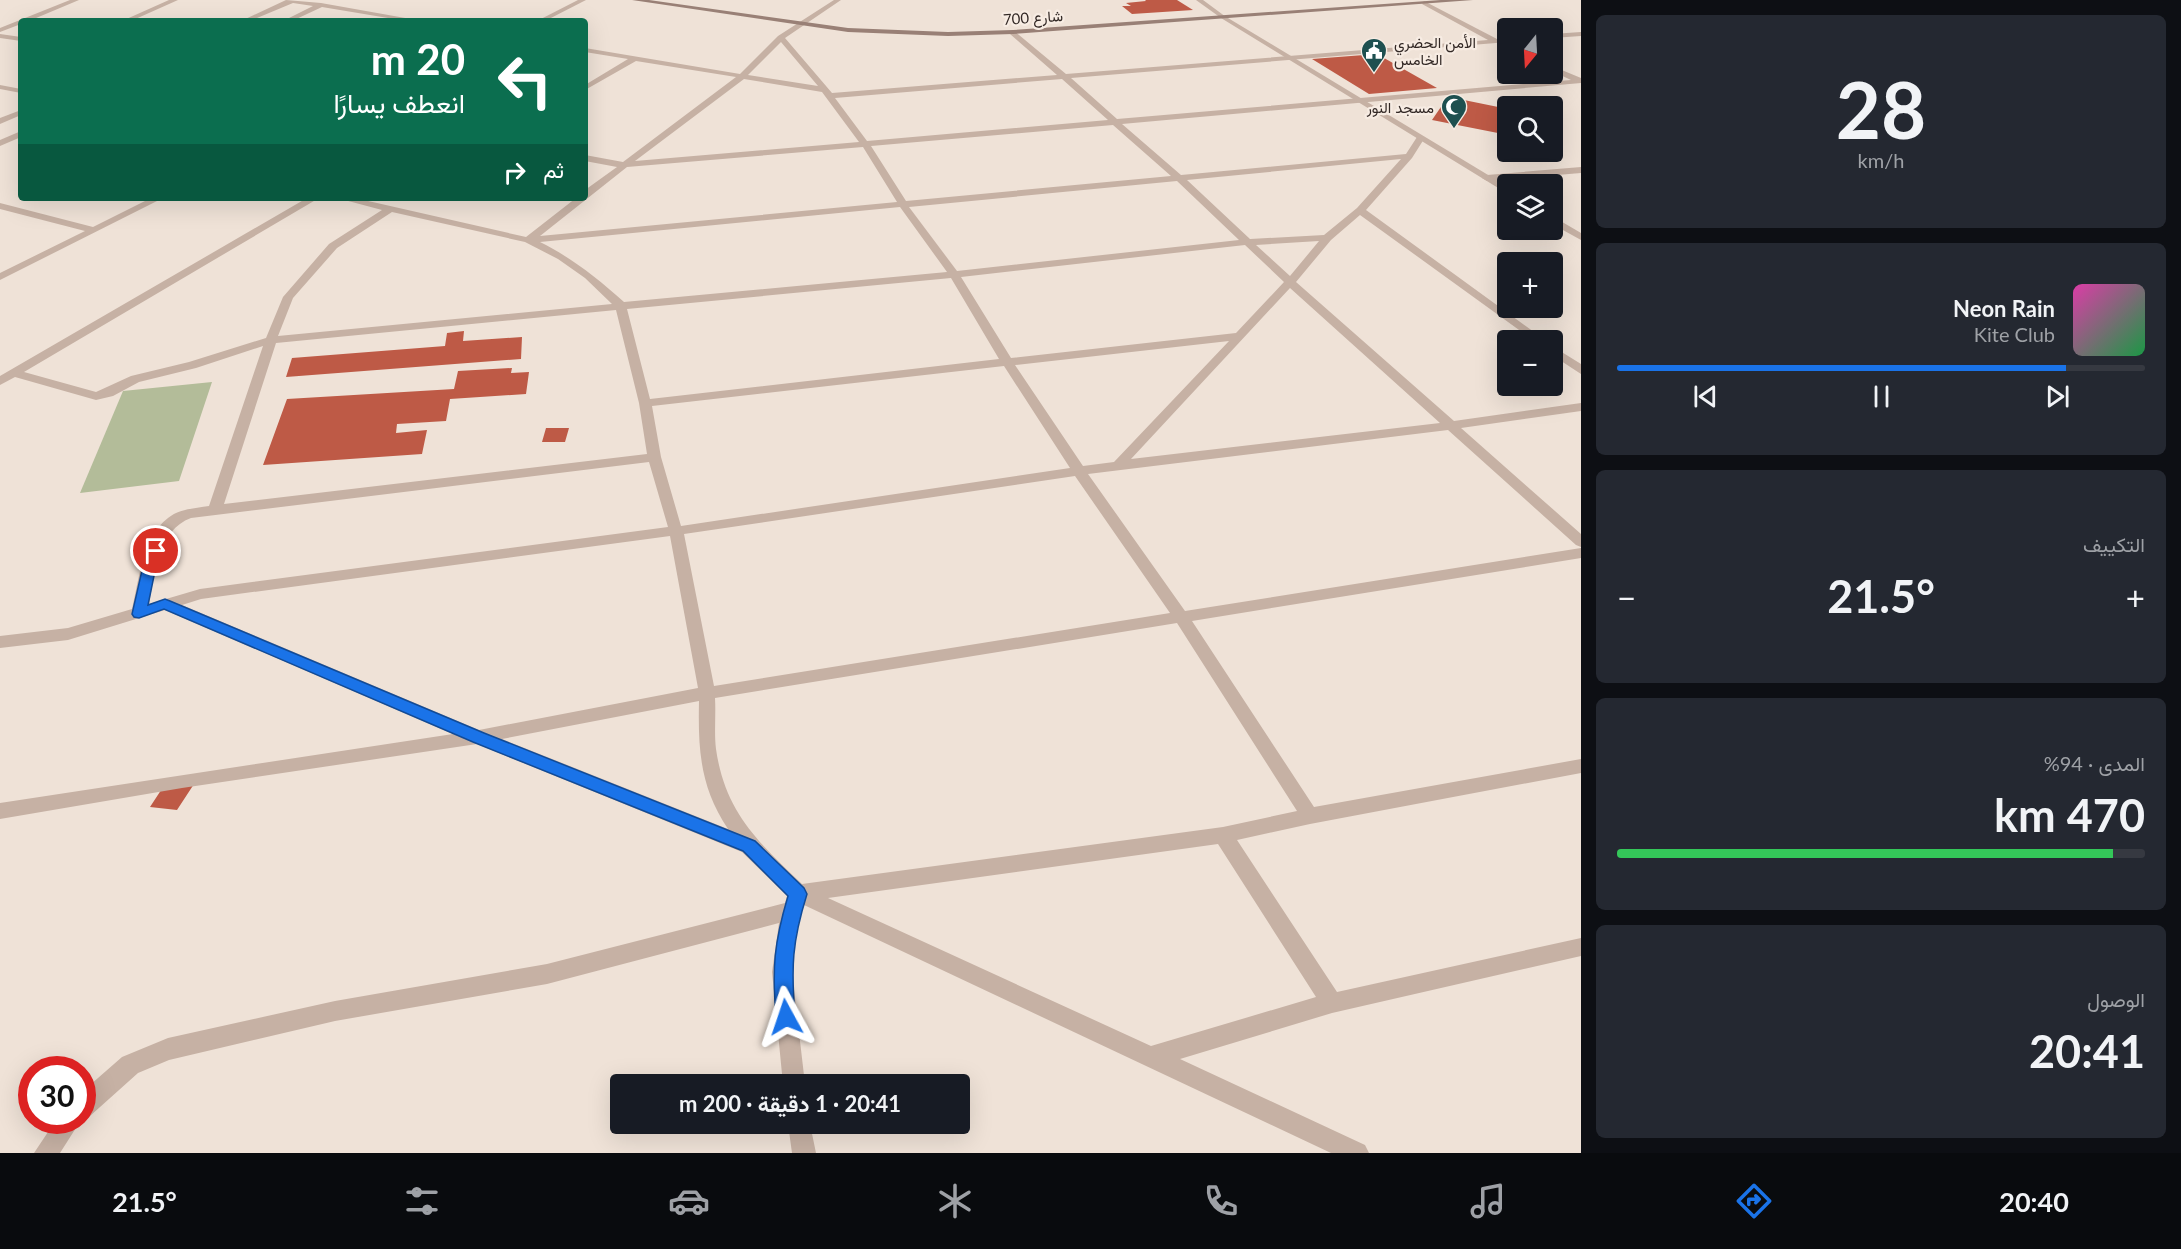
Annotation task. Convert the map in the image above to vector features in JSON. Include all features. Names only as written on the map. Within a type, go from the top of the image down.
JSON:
[{"type":"main road","name":"شارع 700","points":[[635,0],[800,25],[893,33],[1013,32],[1470,0]]},
{"type":"street","points":[[30,18],[76,0]]},
{"type":"street","points":[[132,18],[175,0]]},
{"type":"street","points":[[251,18],[292,0],[401,18]]},
{"type":"street","points":[[293,18],[333,0]]},
{"type":"street","points":[[546,18],[583,0]]},
{"type":"street","points":[[588,193],[740,78],[781,38],[838,0]]},
{"type":"street","points":[[1199,0],[1365,102],[1420,139],[1497,184]]},
{"type":"street","points":[[1424,3],[1495,40]]},
{"type":"street","points":[[0,30],[18,23]]},
{"type":"street","points":[[1013,32],[1178,177],[1290,282],[1581,542]]},
{"type":"street","points":[[1563,35],[1581,34]]},
{"type":"street","points":[[0,36],[18,39]]},
{"type":"street","points":[[781,38],[827,93],[866,145],[902,203],[954,275],[1007,362],[1079,471],[1182,618],[1310,816]]},
{"type":"street","points":[[588,51],[827,93],[1064,78],[1495,40]]},
{"type":"street","points":[[588,86],[634,59]]},
{"type":"street","points":[[1563,73],[1581,81]]},
{"type":"street","points":[[588,159],[623,165],[1365,102],[1581,81]]},
{"type":"street","points":[[0,87],[18,91]]},
{"type":"street","points":[[0,121],[18,113]]},
{"type":"street","points":[[10,117],[18,118]]},
{"type":"street","points":[[0,143],[18,135]]},
{"type":"street","points":[[1118,465],[1290,282],[1326,238],[1360,210],[1409,156],[1420,139]]},
{"type":"street","points":[[528,240],[1409,156]]},
{"type":"street","points":[[1486,178],[1581,170]]},
{"type":"street","points":[[0,277],[152,201]]},
{"type":"street","points":[[0,381],[309,201]]},
{"type":"street","points":[[355,201],[528,240],[562,257],[589,276],[621,306],[645,403],[654,457],[676,531],[707,693],[707,748],[714,783],[728,814],[749,846],[795,902],[1151,1057],[1357,1153]]},
{"type":"street","points":[[528,240],[578,201]]},
{"type":"street","points":[[0,206],[94,230]]},
{"type":"street","points":[[215,510],[271,340],[288,297],[316,263],[345,237],[390,209]]},
{"type":"street","points":[[1360,210],[1526,330]]},
{"type":"street","points":[[1563,226],[1581,237]]},
{"type":"street","points":[[14,372],[96,396],[110,393],[152,374],[192,366],[271,340],[954,275],[1246,242],[1326,238]]},
{"type":"street","points":[[645,403],[1238,336]]},
{"type":"street","points":[[1563,358],[1581,370]]},
{"type":"street","points":[[0,642],[68,634],[200,594],[273,583],[676,531],[1118,465],[1449,426],[1581,407]]},
{"type":"street","points":[[139,614],[150,566],[169,524],[180,517],[215,510],[654,457]]},
{"type":"street","points":[[0,812],[182,781],[478,737],[707,693],[1581,553]]},
{"type":"street","points":[[165,604],[478,737],[749,846]]},
{"type":"street","points":[[96,1095],[130,1065],[168,1049],[334,1011],[547,974],[795,902],[1223,835],[1310,816],[1581,766]]},
{"type":"street","points":[[1223,835],[1332,1003]]},
{"type":"street","points":[[793,1074],[782,972],[786,931],[795,902]]},
{"type":"street","points":[[1151,1057],[1332,1003],[1581,947]]},
{"type":"street","points":[[46,1153],[60,1134]]},
{"type":"street","points":[[801,1134],[804,1153]]},
{"type":"green space","points":[[212,382],[179,481],[80,493],[123,391]]},
{"type":"building","points":[[1145,0],[1177,0],[1193,10],[1132,14],[1122,6],[1131,6],[1126,3]]},
{"type":"building","name":"الأمن الحضري الخامس","points":[[1377,54],[1437,88],[1369,94],[1312,59]]},
{"type":"building","points":[[1459,99],[1497,107],[1497,133],[1432,120],[1445,101],[1456,103]]},
{"type":"building","points":[[464,331],[463,341],[522,337],[521,359],[286,377],[292,358],[445,346],[447,333]]},
{"type":"building","points":[[512,368],[511,373],[529,372],[526,394],[450,399],[446,421],[397,424],[396,433],[427,430],[422,454],[263,465],[287,399],[454,389],[458,371]]},
{"type":"building","points":[[546,428],[569,428],[565,442],[542,442]]},
{"type":"building","points":[[167,781],[194,784],[177,810],[150,807]]},
{"type":"place","name":"الأمن الحضري الخامس","points":[[1374,74]]},
{"type":"place","name":"مسجد النور","points":[[1454,130]]},
{"type":"route","points":[[156,551],[150,566],[139,614],[165,604],[478,737],[749,846],[798,894],[786,931],[782,972],[786,1017]]}]
